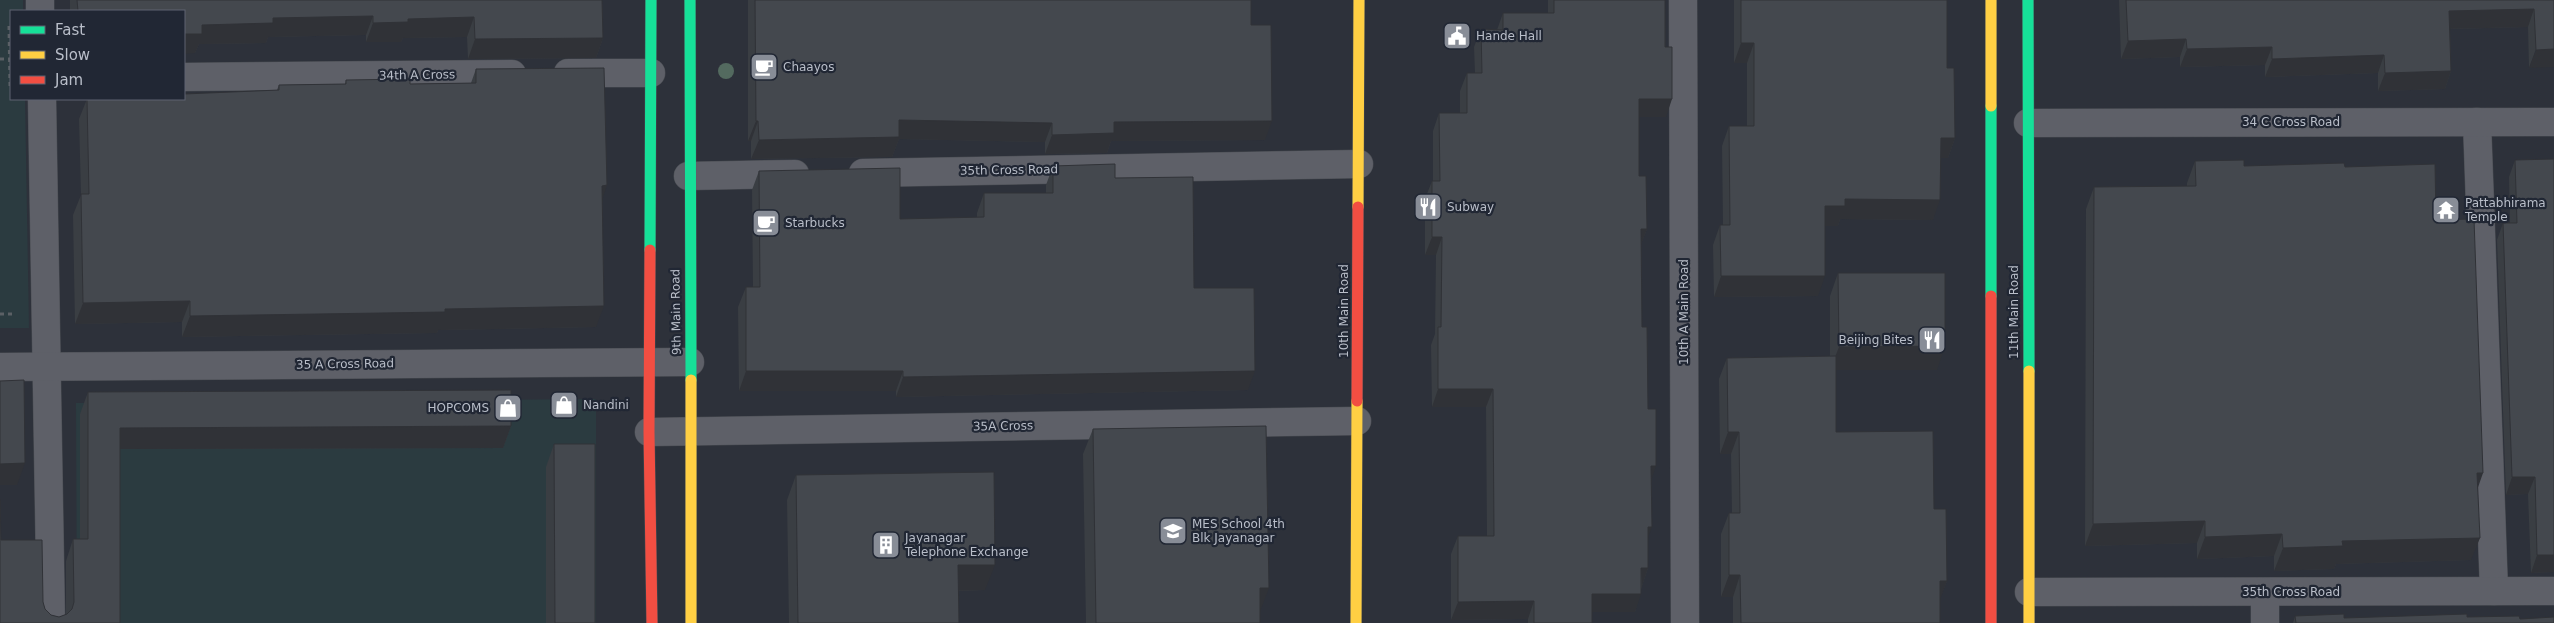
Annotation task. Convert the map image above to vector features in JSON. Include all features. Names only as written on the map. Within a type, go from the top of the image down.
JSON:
[{"type":"main road","name":"9th Main Road","points":[[651,0],[649,432],[652,623]]},
{"type":"main road","name":"9th Main Road","points":[[690,0],[688,176],[692,432],[691,623]]},
{"type":"main road","name":"10th Main Road","points":[[1356,623],[1359,0]]},
{"type":"main road","name":"11th Main Road","points":[[1990,623],[1991,0]]},
{"type":"main road","name":"11th Main Road","points":[[2028,0],[2029,623]]},
{"type":"street","name":"10th A Main Road","points":[[1683,0],[1685,623]]},
{"type":"street","name":"34th A Cross","points":[[185,77],[650,73]]},
{"type":"street","points":[[42,100],[51,623]]},
{"type":"street","points":[[2477,122],[2494,591]]},
{"type":"street","name":"34 C Cross Road","points":[[2028,123],[2554,122]]},
{"type":"street","name":"35th Cross Road","points":[[688,176],[1359,164]]},
{"type":"street","name":"35 A Cross Road","points":[[0,368],[690,362]]},
{"type":"street","name":"35A Cross","points":[[649,432],[1357,421]]},
{"type":"street","name":"35th Cross Road","points":[[2029,592],[2554,591]]},
{"type":"street","points":[[2265,592],[2265,623]]},
{"type":"shaded area","points":[[0,0],[23,0],[23,10],[10,10],[10,100],[25,100],[29,328],[0,328]]},
{"type":"shaded area","points":[[596,399],[596,623],[77,623],[76,403]]},
{"type":"building","points":[[77,0],[602,0],[603,38],[475,39],[474,17],[408,19],[408,22],[373,23],[373,16],[273,18],[273,23],[202,25],[202,34],[185,34],[185,10],[78,10]]},
{"type":"building","points":[[755,0],[1251,0],[1251,25],[1271,25],[1272,121],[1114,122],[1114,133],[1052,135],[1052,123],[899,120],[899,137],[759,140],[758,121],[756,121]]},
{"type":"building","points":[[1554,0],[1665,0],[1665,47],[1672,47],[1672,99],[1639,99],[1639,176],[1646,176],[1647,229],[1641,229],[1642,327],[1647,327],[1648,409],[1656,409],[1656,466],[1651,466],[1652,527],[1648,527],[1648,568],[1641,568],[1641,594],[1592,594],[1592,623],[1534,623],[1534,601],[1458,602],[1458,536],[1494,536],[1493,389],[1438,389],[1438,327],[1441,327],[1442,237],[1432,237],[1432,181],[1440,181],[1439,113],[1467,113],[1467,73],[1482,73],[1481,29],[1503,30],[1503,13],[1554,13]]},
{"type":"building","points":[[1741,0],[1947,0],[1947,68],[1954,68],[1955,138],[1941,138],[1940,200],[1845,199],[1845,206],[1825,206],[1825,276],[1721,276],[1720,225],[1730,225],[1729,126],[1754,126],[1754,43],[1741,43]]},
{"type":"building","points":[[2126,0],[2554,0],[2554,49],[2536,50],[2534,9],[2449,11],[2451,71],[2385,73],[2384,55],[2272,59],[2272,47],[2187,49],[2186,39],[2128,41]]},
{"type":"building","points":[[604,68],[607,185],[602,186],[604,306],[445,309],[445,312],[190,316],[190,301],[83,303],[81,194],[89,194],[87,100],[185,100],[185,94],[279,90],[279,85],[346,84],[346,80],[410,79],[410,84],[476,83],[476,69]]},
{"type":"building","points":[[2554,159],[2554,555],[2537,555],[2535,477],[2512,477],[2503,223],[2517,223],[2515,160]]},
{"type":"building","points":[[2244,160],[2244,166],[2344,163],[2345,167],[2435,164],[2436,220],[2474,219],[2483,473],[2477,473],[2480,538],[2342,541],[2343,546],[2283,548],[2282,534],[2205,537],[2205,521],[2093,524],[2094,187],[2196,186],[2195,161]]},
{"type":"building","points":[[1115,164],[1115,178],[1193,177],[1194,288],[1254,288],[1255,371],[903,377],[903,371],[746,371],[746,287],[760,287],[759,171],[900,168],[900,219],[984,217],[984,193],[1053,193],[1053,166]]},
{"type":"building","points":[[1838,273],[1945,273],[1945,346],[1839,347]]},
{"type":"building","points":[[1836,356],[1836,432],[1933,431],[1934,509],[1946,509],[1947,581],[1940,581],[1940,623],[1741,623],[1740,575],[1729,575],[1729,513],[1740,513],[1739,432],[1728,432],[1727,358]]},
{"type":"building","points":[[24,380],[25,463],[0,464],[0,381]]},
{"type":"building","points":[[511,390],[511,426],[120,428],[120,623],[0,623],[0,499],[1,540],[42,540],[43,602],[45,609],[51,615],[59,617],[67,614],[72,609],[74,602],[73,539],[88,539],[88,392]]},
{"type":"building","name":"MES School 4th Blk Jayanagar","points":[[1266,426],[1269,588],[1260,588],[1260,623],[1096,623],[1093,429]]},
{"type":"building","points":[[554,444],[595,444],[595,623],[555,623]]},
{"type":"building","name":"Jayanagar Telephone Exchange","points":[[994,472],[995,565],[958,565],[959,623],[798,623],[796,475]]},
{"type":"building","points":[[2344,614],[2344,618],[2467,614],[2467,617],[2519,616],[2520,619],[2554,617],[2554,623],[2296,623],[2295,616]]},
{"type":"traffic: fast","points":[[650,250],[651,0]]},
{"type":"traffic: fast","points":[[690,0],[691,380]]},
{"type":"traffic: fast","points":[[2028,0],[2029,371]]},
{"type":"traffic: fast","points":[[1991,106],[1991,296]]},
{"type":"traffic: slow","points":[[1358,207],[1359,0]]},
{"type":"traffic: slow","points":[[1991,0],[1991,106]]},
{"type":"traffic: slow","points":[[2029,371],[2029,623]]},
{"type":"traffic: slow","points":[[691,380],[691,623]]},
{"type":"traffic: slow","points":[[1356,623],[1357,401]]},
{"type":"traffic: jam","points":[[1357,401],[1358,207]]},
{"type":"traffic: jam","points":[[650,250],[649,432],[652,623]]},
{"type":"traffic: jam","points":[[1991,296],[1991,623]]},
{"type":"place","name":"Hande Hall","points":[[1457,36]]},
{"type":"place","name":"Chaayos","points":[[764,67]]},
{"type":"place","name":"Subway","points":[[1428,207]]},
{"type":"place","name":"Pattabhirama Temple","points":[[2446,210]]},
{"type":"place","name":"Starbucks","points":[[766,223]]},
{"type":"place","name":"Beijing Bites","points":[[1932,340]]},
{"type":"place","name":"Nandini","points":[[564,405]]},
{"type":"place","name":"HOPCOMS","points":[[508,408]]},
{"type":"place","name":"MES School 4th Blk Jayanagar","points":[[1173,531]]},
{"type":"place","name":"Jayanagar Telephone Exchange","points":[[886,545]]}]
